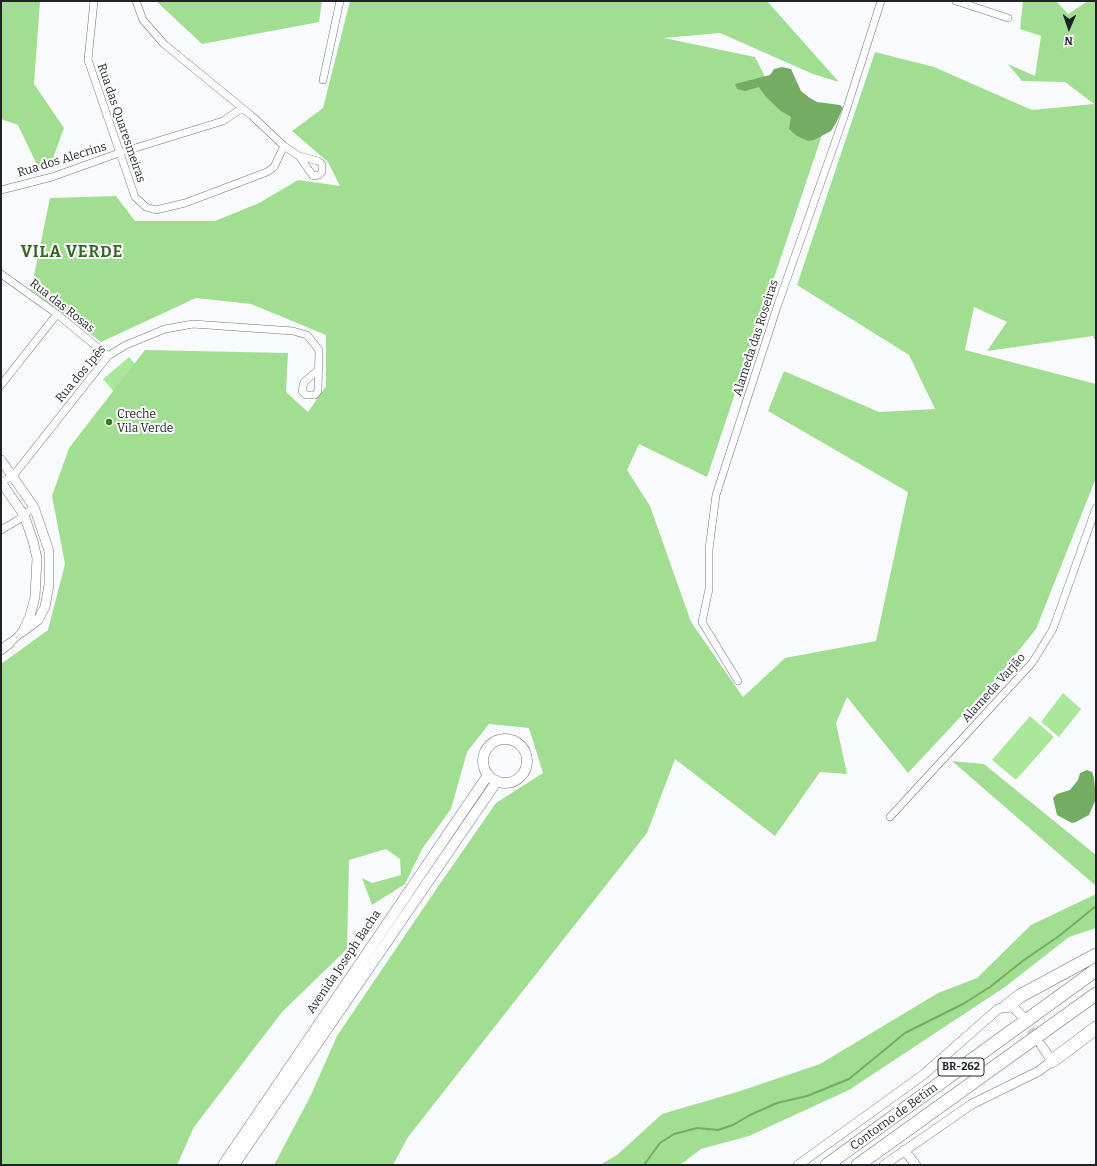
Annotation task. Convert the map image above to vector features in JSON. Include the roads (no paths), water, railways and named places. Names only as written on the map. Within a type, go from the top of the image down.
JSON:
[{"type":"highway","points":[[1007,1006],[1020,996],[1096,955]]},
{"type":"highway","name":"Contorno de Betim","points":[[827,1165],[1096,970]]},
{"type":"highway","name":"Contorno de Betim","points":[[858,1165],[1096,994]]},
{"type":"highway","points":[[1052,1061],[1096,1028]]},
{"type":"main road","points":[[505,738],[519,743],[527,754],[528,761],[523,775],[511,782],[493,778],[483,762],[484,755],[492,743],[505,738]]},
{"type":"main road","name":"Avenida Joseph Bacha","points":[[223,1165],[493,778]]},
{"type":"main road","name":"Avenida Joseph Bacha","points":[[234,1165],[493,778]]},
{"type":"street","name":"Rua das Quaresmeiras","points":[[94,1],[88,60],[118,153],[135,197],[146,207],[156,210],[185,203],[267,172],[274,167],[284,146]]},
{"type":"street","points":[[136,1],[143,20],[164,44],[241,109],[252,116],[284,146],[299,156]]},
{"type":"street","points":[[323,80],[340,1]]},
{"type":"street","name":"Alameda das Roseiras","points":[[738,681],[702,622],[709,589],[709,549],[716,495],[777,307],[844,114],[881,1]]},
{"type":"street","points":[[956,1],[1008,18]]},
{"type":"street","name":"Rua dos Alecrins","points":[[1,190],[52,177],[118,153],[223,121],[241,109]]},
{"type":"street","name":"Rua das Rosas","points":[[1,274],[57,314],[108,356]]},
{"type":"street","points":[[1,385],[57,314]]},
{"type":"street","name":"Rua dos Ipês","points":[[1,482],[13,476],[108,356],[126,345],[165,329],[184,325],[293,331],[307,335],[317,345],[320,355],[317,371]]},
{"type":"street","points":[[1,460],[34,507],[49,551],[49,584],[45,607],[38,620],[1,650]]},
{"type":"street","points":[[1,482],[24,516],[33,541],[37,558],[35,597],[30,616],[22,632]]},
{"type":"street","points":[[1,530],[24,516],[34,507]]},
{"type":"street","name":"Alameda Varjão","points":[[890,817],[1032,663],[1054,629],[1096,508]]},
{"type":"street","points":[[1007,1006],[1014,1008],[1022,1016]]},
{"type":"street","name":"Contorno de Betim","points":[[798,1165],[923,1075],[998,1009],[1007,1006]]},
{"type":"street","points":[[884,1165],[972,1104],[1039,1071],[1052,1061],[1041,1045]]},
{"type":"street","points":[[904,1150],[916,1165]]},
{"type":"waterway","points":[[644,1165],[660,1143],[674,1134],[697,1128],[718,1130],[733,1125],[750,1115],[777,1103],[807,1096],[849,1079],[905,1033],[963,1004],[990,987],[1024,960],[1059,936],[1096,906]]},
{"type":"tunnel","points":[[1023,1018],[1039,1042]]},
{"type":"place","name":"Creche Vila Verde","points":[[109,422]]},
{"type":"district","name":"VILA VERDE","points":[[72,253]]}]
